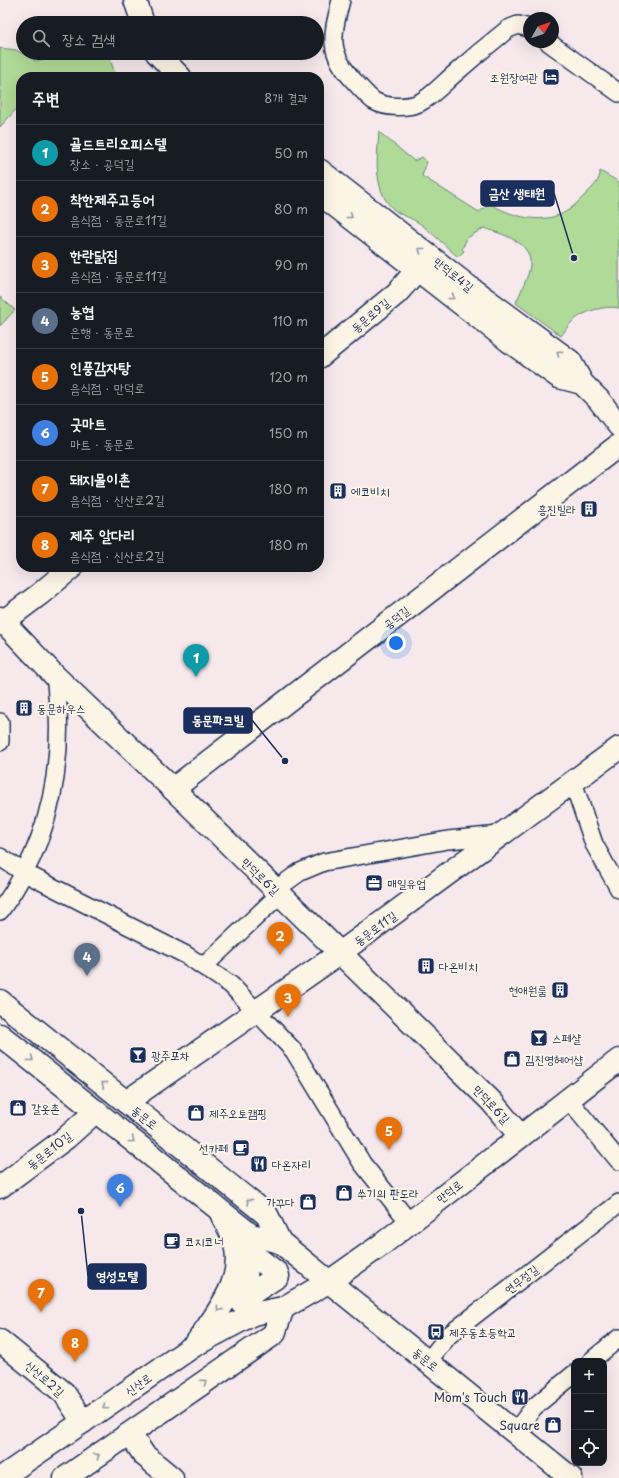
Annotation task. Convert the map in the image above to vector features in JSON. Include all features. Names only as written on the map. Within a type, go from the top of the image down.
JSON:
[{"type":"street","points":[[135,0],[141,16]]},
{"type":"street","points":[[168,65],[180,72]]},
{"type":"street","name":"만덕로4길","points":[[324,174],[469,287],[570,361],[582,383],[599,400],[619,426]]},
{"type":"street","name":"만덕로4길","points":[[324,196],[417,270],[559,377],[582,383]]},
{"type":"street","name":"동문로9길","points":[[324,353],[396,293],[417,270]]},
{"type":"street","name":"공덕길","points":[[173,789],[619,445]]},
{"type":"street","points":[[1,621],[40,594],[66,572]]},
{"type":"street","name":"만덕로6길","points":[[1,621],[55,676],[173,789],[492,1102],[520,1136]]},
{"type":"street","name":"동문로11길","points":[[126,1102],[340,953],[619,748]]},
{"type":"street","name":"동문로","points":[[0,1001],[267,1215],[280,1242]]},
{"type":"street","name":"동문로","points":[[0,1035],[251,1235],[280,1242],[330,1281],[571,1478]]},
{"type":"street","name":"만덕로","points":[[330,1281],[619,1060]]},
{"type":"street","name":"동문로10길","points":[[0,1187],[66,1138],[96,1111]]},
{"type":"street","points":[[195,1345],[231,1291],[236,1273],[237,1255],[232,1236],[218,1208]]},
{"type":"street","name":"신산로","points":[[1,1478],[195,1345],[253,1314],[283,1308],[330,1281]]},
{"type":"street","points":[[65,1478],[274,1334],[283,1308]]},
{"type":"street","name":"신산로2길","points":[[0,1341],[64,1393],[84,1422]]},
{"type":"street","points":[[130,1434],[144,1455],[172,1478]]},
{"type":"lane","points":[[340,0],[334,24],[333,41],[336,57],[345,72],[374,101],[385,105],[402,106],[419,103],[433,93],[508,28],[518,25],[523,26]]},
{"type":"lane","points":[[557,48],[619,92]]},
{"type":"lane","points":[[0,911],[25,873],[48,812],[57,771],[59,724],[55,676]]},
{"type":"lane","points":[[0,722],[0,742]]},
{"type":"lane","points":[[573,782],[594,844],[619,889]]},
{"type":"lane","points":[[204,966],[300,872],[324,862],[448,840],[500,835]]},
{"type":"lane","points":[[0,857],[25,873],[167,945],[204,966],[231,985],[294,1051],[362,1163],[409,1222]]},
{"type":"lane","points":[[568,1099],[619,1161]]},
{"type":"lane","name":"연무정길","points":[[428,1361],[449,1335],[619,1202]]},
{"type":"lane","points":[[595,1358],[619,1338]]},
{"type":"lane","points":[[515,1432],[534,1407],[571,1376]]},
{"type":"green space","points":[[0,48],[16,50],[16,60],[110,60],[114,72],[16,72],[16,109],[0,127]]},
{"type":"green space","points":[[379,132],[414,161],[422,157],[427,162],[422,176],[479,212],[490,204],[506,212],[522,217],[539,219],[548,218],[560,215],[576,204],[596,184],[600,171],[619,182],[619,308],[601,308],[583,314],[568,326],[561,336],[516,303],[530,265],[526,250],[521,244],[507,236],[484,228],[467,238],[462,249],[464,251],[458,257],[416,221],[397,212],[383,196],[380,186],[377,164]]},
{"type":"green space","points":[[0,297],[15,310],[0,326]]},
{"type":"place","name":"조원장여관","points":[[551,77]]},
{"type":"place","name":"금산 생태원","points":[[574,258]]},
{"type":"place","name":"에코비치","points":[[338,491]]},
{"type":"place","name":"흥진빌라","points":[[589,509]]},
{"type":"place","name":"골드트리오피스텔","points":[[196,677]]},
{"type":"place","name":"동문하우스","points":[[24,708]]},
{"type":"place","name":"동문파크빌","points":[[285,761]]},
{"type":"place","name":"매일유업","points":[[374,883]]},
{"type":"place","name":"착한제주고등어","points":[[280,955]]},
{"type":"place","name":"다온비치","points":[[426,966]]},
{"type":"place","name":"농협","points":[[87,976]]},
{"type":"place","name":"현애원룸","points":[[560,990]]},
{"type":"place","name":"한란닭집","points":[[288,1017]]},
{"type":"place","name":"스페샬","points":[[539,1038]]},
{"type":"place","name":"광주포차","points":[[138,1055]]},
{"type":"place","name":"김진영헤어샵","points":[[512,1059]]},
{"type":"place","name":"갈옷촌","points":[[18,1108]]},
{"type":"place","name":"제주오토캠핑","points":[[196,1113]]},
{"type":"place","name":"선카페","points":[[241,1148]]},
{"type":"place","name":"인풍감자탕","points":[[389,1150]]},
{"type":"place","name":"다온자리","points":[[259,1164]]},
{"type":"place","name":"쑤기의 판도라","points":[[344,1193]]},
{"type":"place","name":"가꾸다","points":[[308,1202]]},
{"type":"place","name":"굿마트","points":[[120,1207]]},
{"type":"place","name":"영성모텔","points":[[81,1211]]},
{"type":"place","name":"코지코너","points":[[172,1241]]},
{"type":"place","name":"돼지몰이촌","points":[[41,1312]]},
{"type":"place","name":"제주동초등학교","points":[[436,1332]]},
{"type":"place","name":"제주 알다리","points":[[75,1362]]},
{"type":"place","name":"Mom's Touch","points":[[520,1397]]},
{"type":"place","name":"Square","points":[[553,1425]]}]
